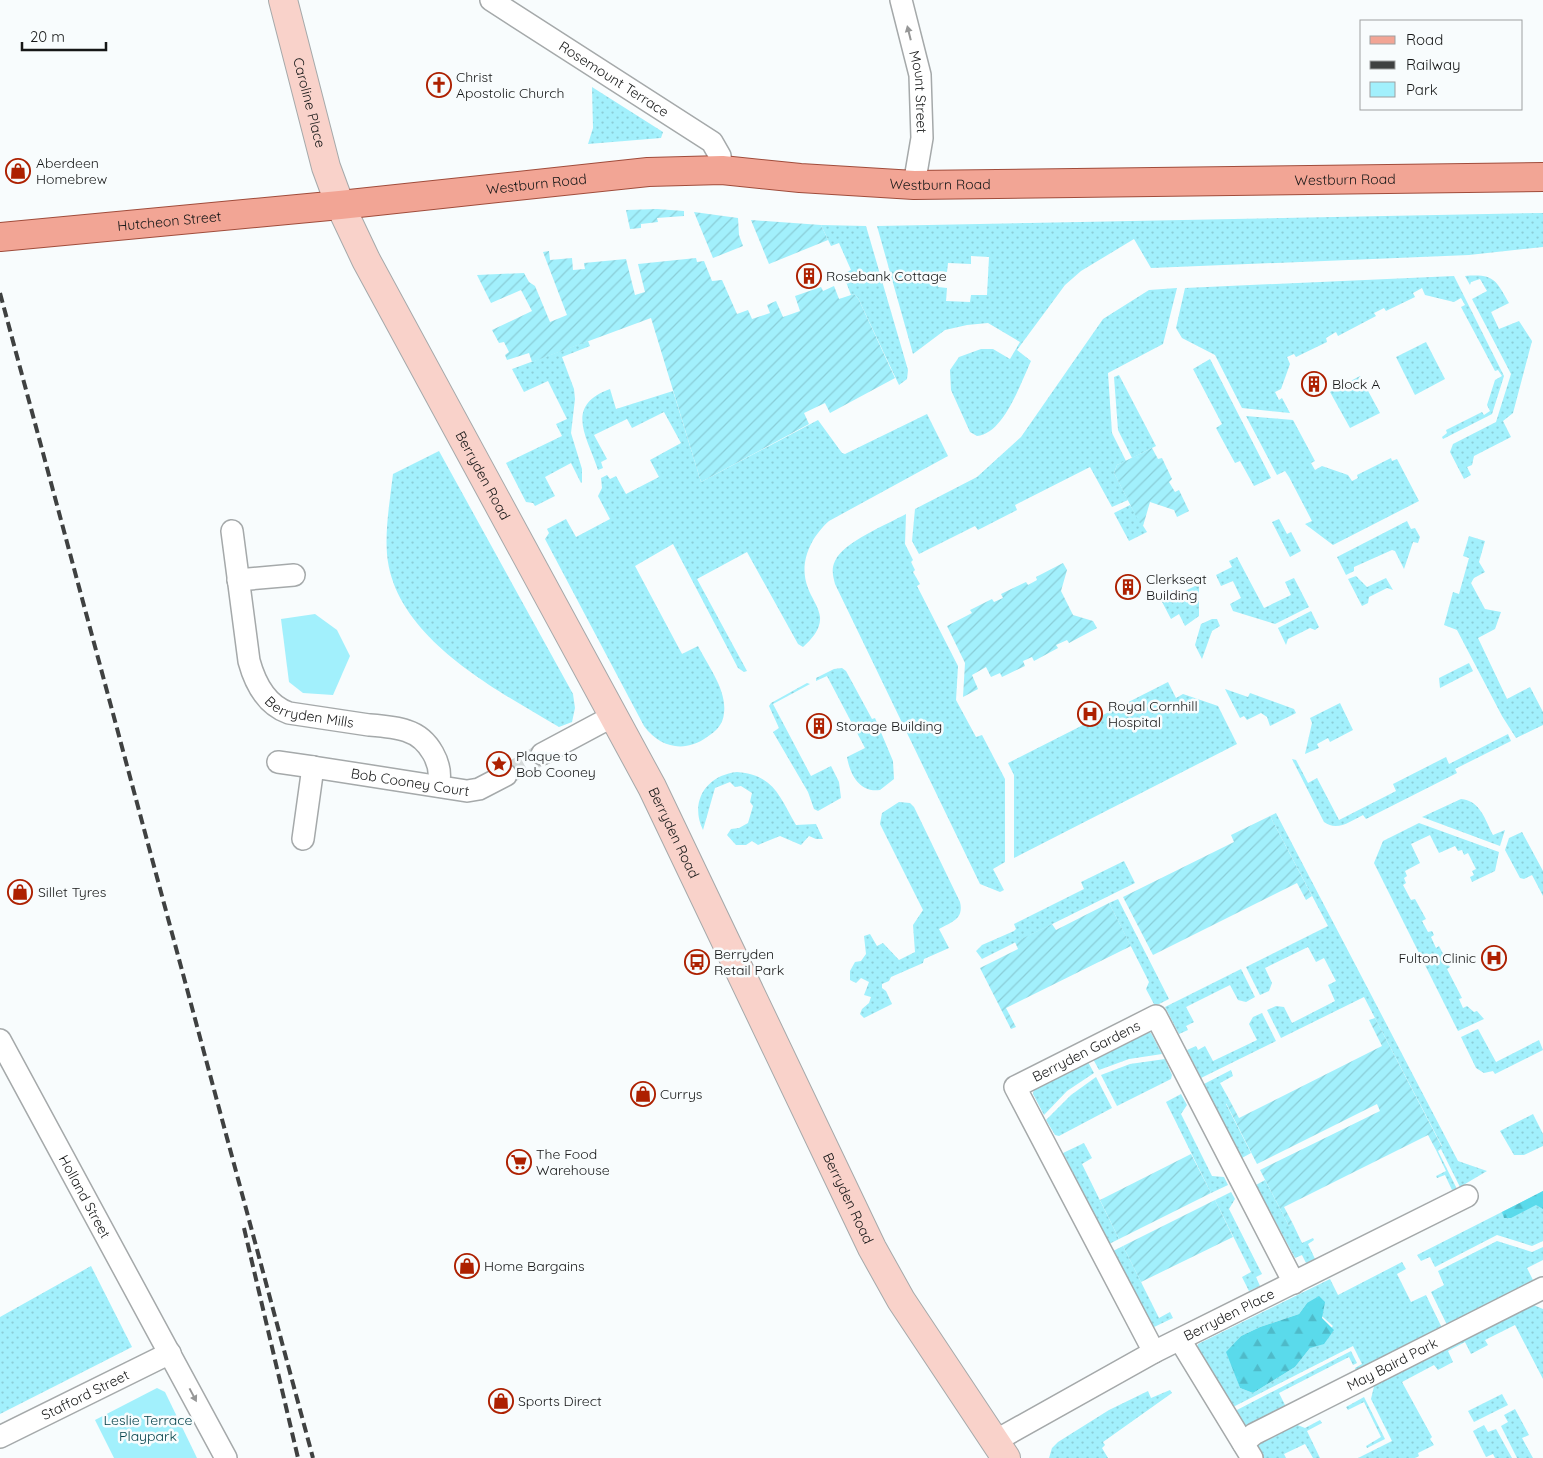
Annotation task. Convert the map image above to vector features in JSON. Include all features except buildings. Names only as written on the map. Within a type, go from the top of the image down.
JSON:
[{"type":"main road","name":"Caroline Place","points":[[282,0],[326,167],[340,205]]},
{"type":"main road","name":"Westburn Road","points":[[340,205],[624,174],[722,170],[800,178],[914,185],[1543,177]]},
{"type":"main road","name":"Hutcheon Street","points":[[0,237],[340,205]]},
{"type":"main road","name":"Berryden Road","points":[[340,205],[366,260],[615,716],[673,829],[872,1248],[900,1300],[1001,1450]]},
{"type":"street","name":"Rosemount Terrace","points":[[491,0],[712,142],[720,156],[722,170]]},
{"type":"street","name":"Mount Street","points":[[901,0],[920,75],[922,138],[914,185]]},
{"type":"street","name":"Berryden Mills","points":[[232,531],[249,661],[252,674],[267,699],[289,713],[407,730],[415,734],[426,744],[437,762],[441,777],[438,786]]},
{"type":"street","points":[[238,580],[294,575]]},
{"type":"street","points":[[542,754],[615,716]]},
{"type":"street","name":"Bob Cooney Court","points":[[278,762],[467,791],[479,790],[506,776]]},
{"type":"street","points":[[303,839],[313,767]]},
{"type":"street","name":"Berryden Gardens","points":[[1154,1352],[1014,1087],[1156,1016],[1294,1284]]},
{"type":"street","name":"Holland Street","points":[[0,1040],[226,1458]]},
{"type":"street","name":"Berryden Place","points":[[1001,1450],[1154,1352],[1468,1196]]},
{"type":"street","name":"May Baird Park","points":[[1247,1450],[1254,1434],[1543,1288]]},
{"type":"street","points":[[1180,1340],[1247,1450]]},
{"type":"street","name":"Stafford Street","points":[[0,1437],[170,1353]]},
{"type":"green space","points":[[592,87],[663,132],[661,138],[588,144],[593,128]]},
{"type":"green space","points":[[657,209],[684,211],[684,216],[657,218],[658,222],[641,224],[641,228],[630,229],[626,210]]},
{"type":"green space","points":[[694,212],[738,218],[739,235],[743,246],[713,258]]},
{"type":"green space","points":[[1543,213],[1543,247],[1469,255],[1151,268],[1134,239],[1081,271],[1065,285],[1017,350],[1031,361],[1010,406],[995,426],[987,433],[977,436],[970,432],[951,390],[950,370],[959,357],[981,349],[993,349],[1010,359],[1020,342],[988,323],[967,325],[945,330],[913,354],[877,226]],"holes":[[[971,256],[989,257],[987,295],[971,295],[970,302],[946,301],[947,288],[938,287],[939,271],[947,272],[948,263],[971,264]]]},
{"type":"green space","points":[[751,220],[821,225],[828,240],[769,264]]},
{"type":"green space","points":[[821,225],[866,226],[908,370],[907,379],[899,385],[858,298],[854,294],[851,295],[843,274],[851,270],[839,243],[831,246]]},
{"type":"green space","points":[[549,251],[550,260],[572,258],[573,270],[585,269],[584,263],[626,259],[635,295],[645,292],[638,264],[696,258],[697,262],[704,261],[712,281],[722,280],[737,314],[748,310],[752,319],[770,313],[767,305],[776,301],[783,317],[800,311],[795,296],[821,287],[823,291],[834,286],[839,299],[854,294],[858,298],[895,378],[830,413],[825,403],[804,413],[809,424],[701,482],[651,318],[532,362],[529,353],[507,360],[505,355],[509,352],[504,342],[499,343],[492,330],[532,311],[521,290],[491,303],[477,275],[524,273],[529,282],[535,286],[550,322],[567,315],[543,252]]},
{"type":"green space","points":[[1454,276],[1504,376],[1492,414],[1443,439],[1442,437],[1447,433],[1446,430],[1482,412],[1484,415],[1490,411],[1487,405],[1495,380],[1502,376],[1498,370],[1495,371],[1461,307],[1465,305],[1461,298],[1454,302],[1425,295],[1422,288],[1413,293],[1415,297],[1386,311],[1384,308],[1374,313],[1376,316],[1338,336],[1336,332],[1326,338],[1327,342],[1296,357],[1294,354],[1287,357],[1290,364],[1281,389],[1275,392],[1279,400],[1282,398],[1290,413],[1242,408],[1215,355],[1182,338],[1176,328],[1185,288]]},
{"type":"green space","points":[[1465,276],[1488,277],[1497,283],[1509,303],[1491,312],[1499,329],[1519,321],[1532,341],[1513,413],[1503,421],[1511,437],[1474,456],[1472,465],[1467,467],[1471,475],[1464,479],[1450,452],[1453,444],[1496,422],[1511,374],[1472,299],[1487,291],[1480,279],[1471,282],[1470,285]]},
{"type":"green space","points":[[1177,288],[1163,344],[1108,373],[1112,433],[1126,461],[1117,465],[1114,473],[1128,500],[1112,507],[1090,467],[1015,505],[1017,510],[978,530],[975,526],[919,554],[912,541],[915,509],[977,477],[1021,437],[1103,319],[1149,290]]},
{"type":"green space","points":[[588,341],[590,346],[562,357],[574,389],[575,399],[571,433],[582,469],[582,482],[571,463],[545,477],[555,496],[535,506],[533,503],[526,502],[506,463],[562,436],[556,424],[567,419],[548,381],[524,392],[512,369]]},
{"type":"green space","points":[[1426,342],[1445,379],[1415,395],[1396,357]]},
{"type":"green space","points":[[1210,359],[1271,478],[1254,486],[1240,461],[1235,463],[1216,428],[1222,424],[1193,369]]},
{"type":"green space","points":[[1119,375],[1156,446],[1132,458],[1118,430],[1114,377]]},
{"type":"green space","points":[[1360,376],[1380,413],[1350,428],[1330,392]]},
{"type":"green space","points":[[610,389],[616,409],[673,391],[701,482],[818,420],[842,453],[845,454],[927,414],[948,456],[829,521],[823,527],[808,551],[805,569],[805,579],[818,610],[820,621],[815,634],[803,647],[798,644],[747,552],[697,579],[747,671],[744,672],[738,668],[673,544],[635,566],[682,654],[698,646],[716,678],[723,696],[724,713],[721,724],[707,737],[690,745],[673,746],[665,743],[650,733],[644,726],[545,539],[549,533],[547,529],[566,519],[576,537],[610,519],[598,496],[602,488],[601,478],[607,475],[610,479],[616,476],[626,494],[659,477],[650,460],[681,443],[664,412],[632,428],[627,419],[594,435],[607,459],[601,462],[603,468],[598,470],[585,435],[583,414],[587,404],[596,396]]},
{"type":"green space","points":[[1246,416],[1293,420],[1315,461],[1311,463],[1315,470],[1322,466],[1348,475],[1352,481],[1358,478],[1357,475],[1391,458],[1392,461],[1397,459],[1419,501],[1333,545],[1305,524],[1312,521],[1289,477],[1285,471],[1277,475]]},
{"type":"green space","points":[[1152,448],[1158,459],[1162,458],[1172,479],[1169,482],[1175,492],[1179,490],[1189,511],[1177,517],[1174,510],[1150,502],[1143,526],[1139,522],[1114,473],[1117,465]]},
{"type":"green space","points":[[439,451],[573,694],[575,708],[572,722],[559,727],[506,696],[452,657],[428,635],[408,611],[394,584],[387,554],[388,514],[393,474]]},
{"type":"green space","points":[[1130,505],[1147,532],[1129,541],[1114,513]]},
{"type":"green space","points":[[906,514],[905,544],[913,560],[911,562],[915,570],[913,572],[920,584],[917,586],[958,666],[956,700],[976,737],[982,735],[1005,779],[1005,862],[993,869],[1004,890],[1000,892],[980,884],[834,581],[833,567],[835,561],[847,547],[856,540]]},
{"type":"green space","points":[[1279,519],[1287,534],[1291,532],[1301,551],[1290,557],[1272,522]]},
{"type":"green space","points":[[1407,521],[1411,529],[1415,528],[1420,537],[1418,543],[1413,542],[1404,569],[1395,551],[1392,550],[1354,567],[1354,571],[1346,575],[1337,557]]},
{"type":"green space","points":[[1469,536],[1485,541],[1479,562],[1485,572],[1474,578],[1471,583],[1485,609],[1501,612],[1495,629],[1478,638],[1507,699],[1530,687],[1543,712],[1543,725],[1516,738],[1502,716],[1457,630],[1444,625],[1453,592],[1459,594],[1469,558],[1463,556]]},
{"type":"green space","points":[[1237,557],[1264,608],[1291,595],[1285,582],[1294,578],[1309,607],[1275,624],[1233,611],[1230,604],[1241,598],[1233,581],[1221,586],[1216,575],[1232,567],[1229,561]]},
{"type":"green space","points":[[1063,563],[1067,570],[1061,591],[1073,615],[1093,621],[1097,628],[1069,643],[1067,640],[1056,645],[1058,648],[1034,661],[1032,657],[1023,661],[1025,666],[1002,677],[1000,673],[991,677],[986,667],[972,675],[978,689],[963,697],[965,663],[947,626],[972,613],[970,610],[992,599],[994,602],[1003,598],[1001,594],[1026,582],[1028,585],[1037,580],[1036,577]]},
{"type":"green space","points":[[1356,576],[1367,587],[1386,578],[1393,590],[1387,588],[1369,597],[1368,603],[1362,606],[1348,579]]},
{"type":"green space","points":[[1199,584],[1199,616],[1185,626],[1179,614],[1171,619],[1159,596],[1172,590],[1175,596]]},
{"type":"green space","points":[[1311,611],[1319,627],[1315,630],[1310,628],[1288,639],[1286,645],[1278,628]]},
{"type":"green space","points":[[315,614],[337,630],[350,656],[333,695],[303,693],[289,682],[281,619]]},
{"type":"green space","points":[[1217,619],[1220,626],[1212,631],[1202,659],[1195,645],[1201,624]]},
{"type":"green space","points":[[1469,663],[1473,671],[1440,688],[1439,678]]},
{"type":"green space","points":[[842,668],[846,671],[872,719],[875,718],[893,761],[894,779],[880,790],[867,789],[853,776],[847,757],[865,748],[827,676],[816,681],[816,678],[834,669]]},
{"type":"green space","points":[[1168,682],[1176,698],[1183,694],[1218,706],[1237,744],[1014,858],[1014,775],[1008,763]]},
{"type":"green space","points":[[807,683],[810,684],[773,704],[811,776],[831,766],[839,782],[841,798],[818,811],[814,809],[808,792],[773,732],[779,728],[769,706],[771,703]]},
{"type":"green space","points":[[1225,689],[1248,697],[1250,693],[1294,709],[1296,713],[1270,726],[1267,717],[1261,713],[1247,720],[1244,716],[1240,718]]},
{"type":"green space","points":[[1340,703],[1353,730],[1330,742],[1328,738],[1317,744],[1319,748],[1305,754],[1312,723],[1310,718]]},
{"type":"green space","points":[[1508,734],[1511,741],[1455,769],[1457,773],[1366,819],[1363,815],[1339,826],[1329,825],[1324,822],[1292,759],[1296,760],[1308,783],[1317,778],[1339,820],[1396,791],[1393,784],[1446,757],[1449,764]]},
{"type":"green space","points":[[737,772],[759,777],[767,782],[780,796],[796,825],[816,824],[823,839],[809,836],[801,845],[780,836],[758,845],[752,841],[746,845],[736,845],[727,835],[731,829],[739,828],[748,823],[753,806],[750,802],[752,793],[741,786],[735,787],[730,782],[715,788],[703,830],[698,809],[704,791],[717,778]]},
{"type":"green space","points":[[1461,799],[1478,807],[1493,835],[1505,830],[1500,846],[1422,817]]},
{"type":"green space","points":[[899,802],[910,803],[914,807],[960,902],[961,908],[956,919],[939,929],[949,948],[924,959],[923,963],[891,977],[889,981],[882,984],[882,988],[886,991],[892,1004],[864,1018],[860,1014],[862,1009],[869,1003],[871,997],[864,995],[869,982],[861,978],[856,983],[850,980],[850,971],[855,962],[861,961],[866,954],[864,936],[870,934],[877,946],[883,943],[899,960],[915,952],[913,925],[923,910],[880,824],[882,813]]},
{"type":"green space","points":[[1276,813],[1458,1161],[1487,1171],[1460,1187],[1441,1149],[1438,1151],[1457,1189],[1452,1190],[1445,1175],[1437,1178],[1436,1176],[1446,1171],[1436,1150],[1442,1146],[1364,997],[1281,1038],[1267,1010],[1276,1006],[1284,1007],[1292,1023],[1335,1001],[1328,985],[1336,981],[1324,958],[1316,962],[1308,947],[1265,968],[1272,983],[1269,991],[1260,995],[1246,967],[1328,926],[1270,816]]},
{"type":"green space","points":[[1270,816],[1312,896],[1306,900],[1297,883],[1153,955],[1123,897],[1234,842],[1231,835]]},
{"type":"green space","points":[[1419,823],[1499,852],[1495,871],[1472,882],[1470,877],[1474,875],[1472,871],[1476,869],[1468,853],[1464,855],[1462,850],[1458,851],[1455,846],[1439,853],[1430,835],[1411,844],[1420,863],[1405,871],[1407,876],[1404,878],[1406,883],[1403,885],[1411,900],[1415,899],[1426,919],[1422,921],[1428,932],[1432,931],[1434,935],[1431,937],[1436,948],[1439,946],[1450,967],[1447,969],[1462,998],[1459,999],[1463,1008],[1467,1006],[1474,1012],[1477,1011],[1484,1019],[1458,1031],[1374,863],[1383,841]]},
{"type":"green space","points":[[1522,832],[1543,871],[1543,896],[1532,875],[1524,879],[1520,878],[1505,850],[1509,838]]},
{"type":"green space","points":[[1124,861],[1135,883],[982,959],[976,951],[982,945],[1014,931],[1016,929],[1014,924],[1084,889],[1081,882]]},
{"type":"green space","points":[[1118,899],[1169,999],[1155,1006],[1146,989],[1149,982],[1109,903]]},
{"type":"green space","points":[[1109,903],[1131,946],[1006,1008],[1016,1027],[1011,1029],[980,968],[1018,949],[1015,942],[1052,924],[1056,930]]},
{"type":"green space","points":[[1241,969],[1255,997],[1246,1002],[1238,1000],[1230,985],[1186,1007],[1194,1022],[1186,1026],[1188,1030],[1179,1034],[1165,1007]]},
{"type":"green space","points":[[1262,1013],[1276,1041],[1201,1078],[1187,1050],[1196,1046],[1198,1050],[1205,1046],[1213,1061],[1257,1040],[1249,1024],[1253,1017]]},
{"type":"green space","points":[[1375,1018],[1442,1147],[1436,1150],[1428,1135],[1284,1207],[1293,1224],[1289,1226],[1260,1170],[1380,1111],[1377,1104],[1257,1164],[1226,1103],[1230,1101],[1239,1118],[1382,1046],[1369,1020]]},
{"type":"green space","points":[[1478,1029],[1496,1062],[1539,1040],[1543,1050],[1495,1074],[1493,1071],[1484,1073],[1476,1068],[1461,1037]]},
{"type":"green space","points":[[1147,1031],[1151,1033],[1162,1054],[1129,1059],[1099,1070],[1093,1059]]},
{"type":"green space","points":[[1165,1059],[1172,1075],[1171,1079],[1117,1106],[1101,1075],[1130,1064]]},
{"type":"green space","points":[[1088,1062],[1094,1073],[1067,1091],[1044,1115],[1033,1094],[1034,1089]]},
{"type":"green space","points":[[1231,1070],[1233,1076],[1220,1083],[1230,1101],[1226,1104],[1251,1153],[1242,1158],[1204,1084]]},
{"type":"green space","points":[[1096,1077],[1112,1108],[1059,1136],[1055,1135],[1046,1120],[1071,1095]]},
{"type":"green space","points":[[1181,1094],[1187,1105],[1181,1114],[1212,1176],[1224,1177],[1228,1185],[1211,1193],[1166,1102]]},
{"type":"green space","points":[[1533,1114],[1543,1134],[1543,1146],[1524,1155],[1514,1155],[1500,1131]]},
{"type":"green space","points":[[1084,1143],[1092,1158],[1082,1164],[1119,1239],[1109,1244],[1063,1153]]},
{"type":"green space","points":[[1191,1154],[1211,1193],[1119,1239],[1100,1200]]},
{"type":"green space","points":[[1265,1180],[1289,1226],[1293,1224],[1302,1243],[1313,1238],[1314,1240],[1308,1244],[1315,1259],[1306,1263],[1302,1255],[1295,1258],[1256,1185]]},
{"type":"green space","points":[[1543,1191],[1543,1241],[1532,1246],[1497,1235],[1435,1267],[1430,1257],[1421,1261],[1417,1255]]},
{"type":"green space","points":[[1543,1191],[1543,1209],[1536,1205],[1511,1218],[1504,1218],[1502,1212]]},
{"type":"green space","points":[[1231,1192],[1235,1199],[1229,1209],[1262,1274],[1256,1277],[1260,1286],[1249,1291],[1242,1277],[1251,1272],[1215,1200]]},
{"type":"green space","points":[[1215,1200],[1233,1237],[1141,1282],[1123,1246]]},
{"type":"green space","points":[[1497,1241],[1532,1252],[1543,1247],[1543,1260],[1527,1268],[1535,1284],[1448,1327],[1431,1292],[1444,1285],[1438,1271]]},
{"type":"green space","points":[[1123,1246],[1159,1318],[1170,1312],[1173,1318],[1152,1328],[1113,1251]]},
{"type":"green space","points":[[1402,1262],[1406,1269],[1397,1274],[1411,1302],[1426,1295],[1443,1330],[1357,1373],[1355,1368],[1362,1364],[1353,1346],[1233,1407],[1197,1347],[1198,1344],[1330,1279],[1338,1295]],"holes":[[[1307,1303],[1333,1326],[1310,1348],[1295,1367],[1253,1393],[1240,1388],[1227,1352],[1241,1336],[1260,1327],[1299,1314]]]},
{"type":"green space","points":[[91,1266],[132,1347],[0,1414],[0,1317]]},
{"type":"green space","points":[[1319,1296],[1325,1302],[1322,1318],[1334,1330],[1324,1344],[1310,1348],[1295,1367],[1253,1393],[1240,1388],[1226,1352],[1241,1336],[1260,1327],[1299,1314],[1307,1303]]},
{"type":"green space","points":[[1531,1304],[1543,1309],[1543,1379],[1515,1325],[1485,1340],[1488,1345],[1471,1354],[1465,1342],[1448,1351],[1453,1362],[1438,1370],[1434,1365],[1402,1382],[1432,1437],[1430,1439],[1434,1445],[1418,1453],[1419,1456],[1415,1458],[1358,1458],[1392,1441],[1371,1399],[1375,1382]]},
{"type":"green space","points":[[1351,1351],[1357,1363],[1353,1365],[1349,1357],[1279,1393],[1287,1409],[1250,1427],[1244,1425],[1235,1411]]},
{"type":"green space","name":"Leslie Terrace Playpark","points":[[157,1388],[165,1392],[197,1458],[114,1458],[95,1420]]},
{"type":"green space","points":[[1170,1390],[1172,1393],[1103,1442],[1105,1445],[1102,1448],[1108,1458],[1049,1458],[1052,1448],[1058,1442],[1109,1410],[1148,1391],[1151,1398]]},
{"type":"green space","points":[[1502,1394],[1508,1405],[1474,1422],[1468,1411]]},
{"type":"green space","points":[[1364,1397],[1385,1439],[1367,1448],[1366,1446],[1381,1437],[1364,1402],[1348,1410],[1346,1407]]},
{"type":"green space","points":[[1515,1409],[1529,1435],[1522,1438],[1533,1458],[1517,1458],[1501,1426],[1508,1422],[1504,1415]]},
{"type":"green space","points":[[1320,1420],[1322,1423],[1307,1431],[1320,1458],[1313,1458],[1305,1444],[1284,1454],[1286,1458],[1263,1458],[1258,1450],[1258,1442],[1295,1424],[1305,1428]]},
{"type":"green space","points":[[1484,1425],[1488,1432],[1496,1429],[1512,1458],[1495,1458],[1493,1454],[1486,1457],[1473,1431]]},
{"type":"tunnel","points":[[506,775],[542,754]]},
{"type":"railway","points":[[0,293],[313,1458]]},
{"type":"railway","points":[[244,1228],[298,1458]]},
{"type":"place","name":"Christ Apostolic Church","points":[[439,85]]},
{"type":"place","name":"Aberdeen Homebrew","points":[[18,171]]},
{"type":"place","name":"Rosebank Cottage","points":[[809,276]]},
{"type":"place","name":"Block A","points":[[1314,384]]},
{"type":"place","name":"Clerkseat Building","points":[[1128,587]]},
{"type":"place","name":"Royal Cornhill Hospital","points":[[1090,714]]},
{"type":"place","name":"Storage Building","points":[[819,726]]},
{"type":"place","name":"Plaque to Bob Cooney","points":[[499,764]]},
{"type":"place","name":"Sillet Tyres","points":[[20,892]]},
{"type":"place","name":"Fulton Clinic","points":[[1494,958]]},
{"type":"place","name":"Berryden Retail Park","points":[[697,962]]},
{"type":"place","name":"Currys","points":[[643,1094]]},
{"type":"place","name":"The Food Warehouse","points":[[519,1162]]},
{"type":"place","name":"Home Bargains","points":[[467,1266]]},
{"type":"place","name":"Sports Direct","points":[[501,1401]]}]
